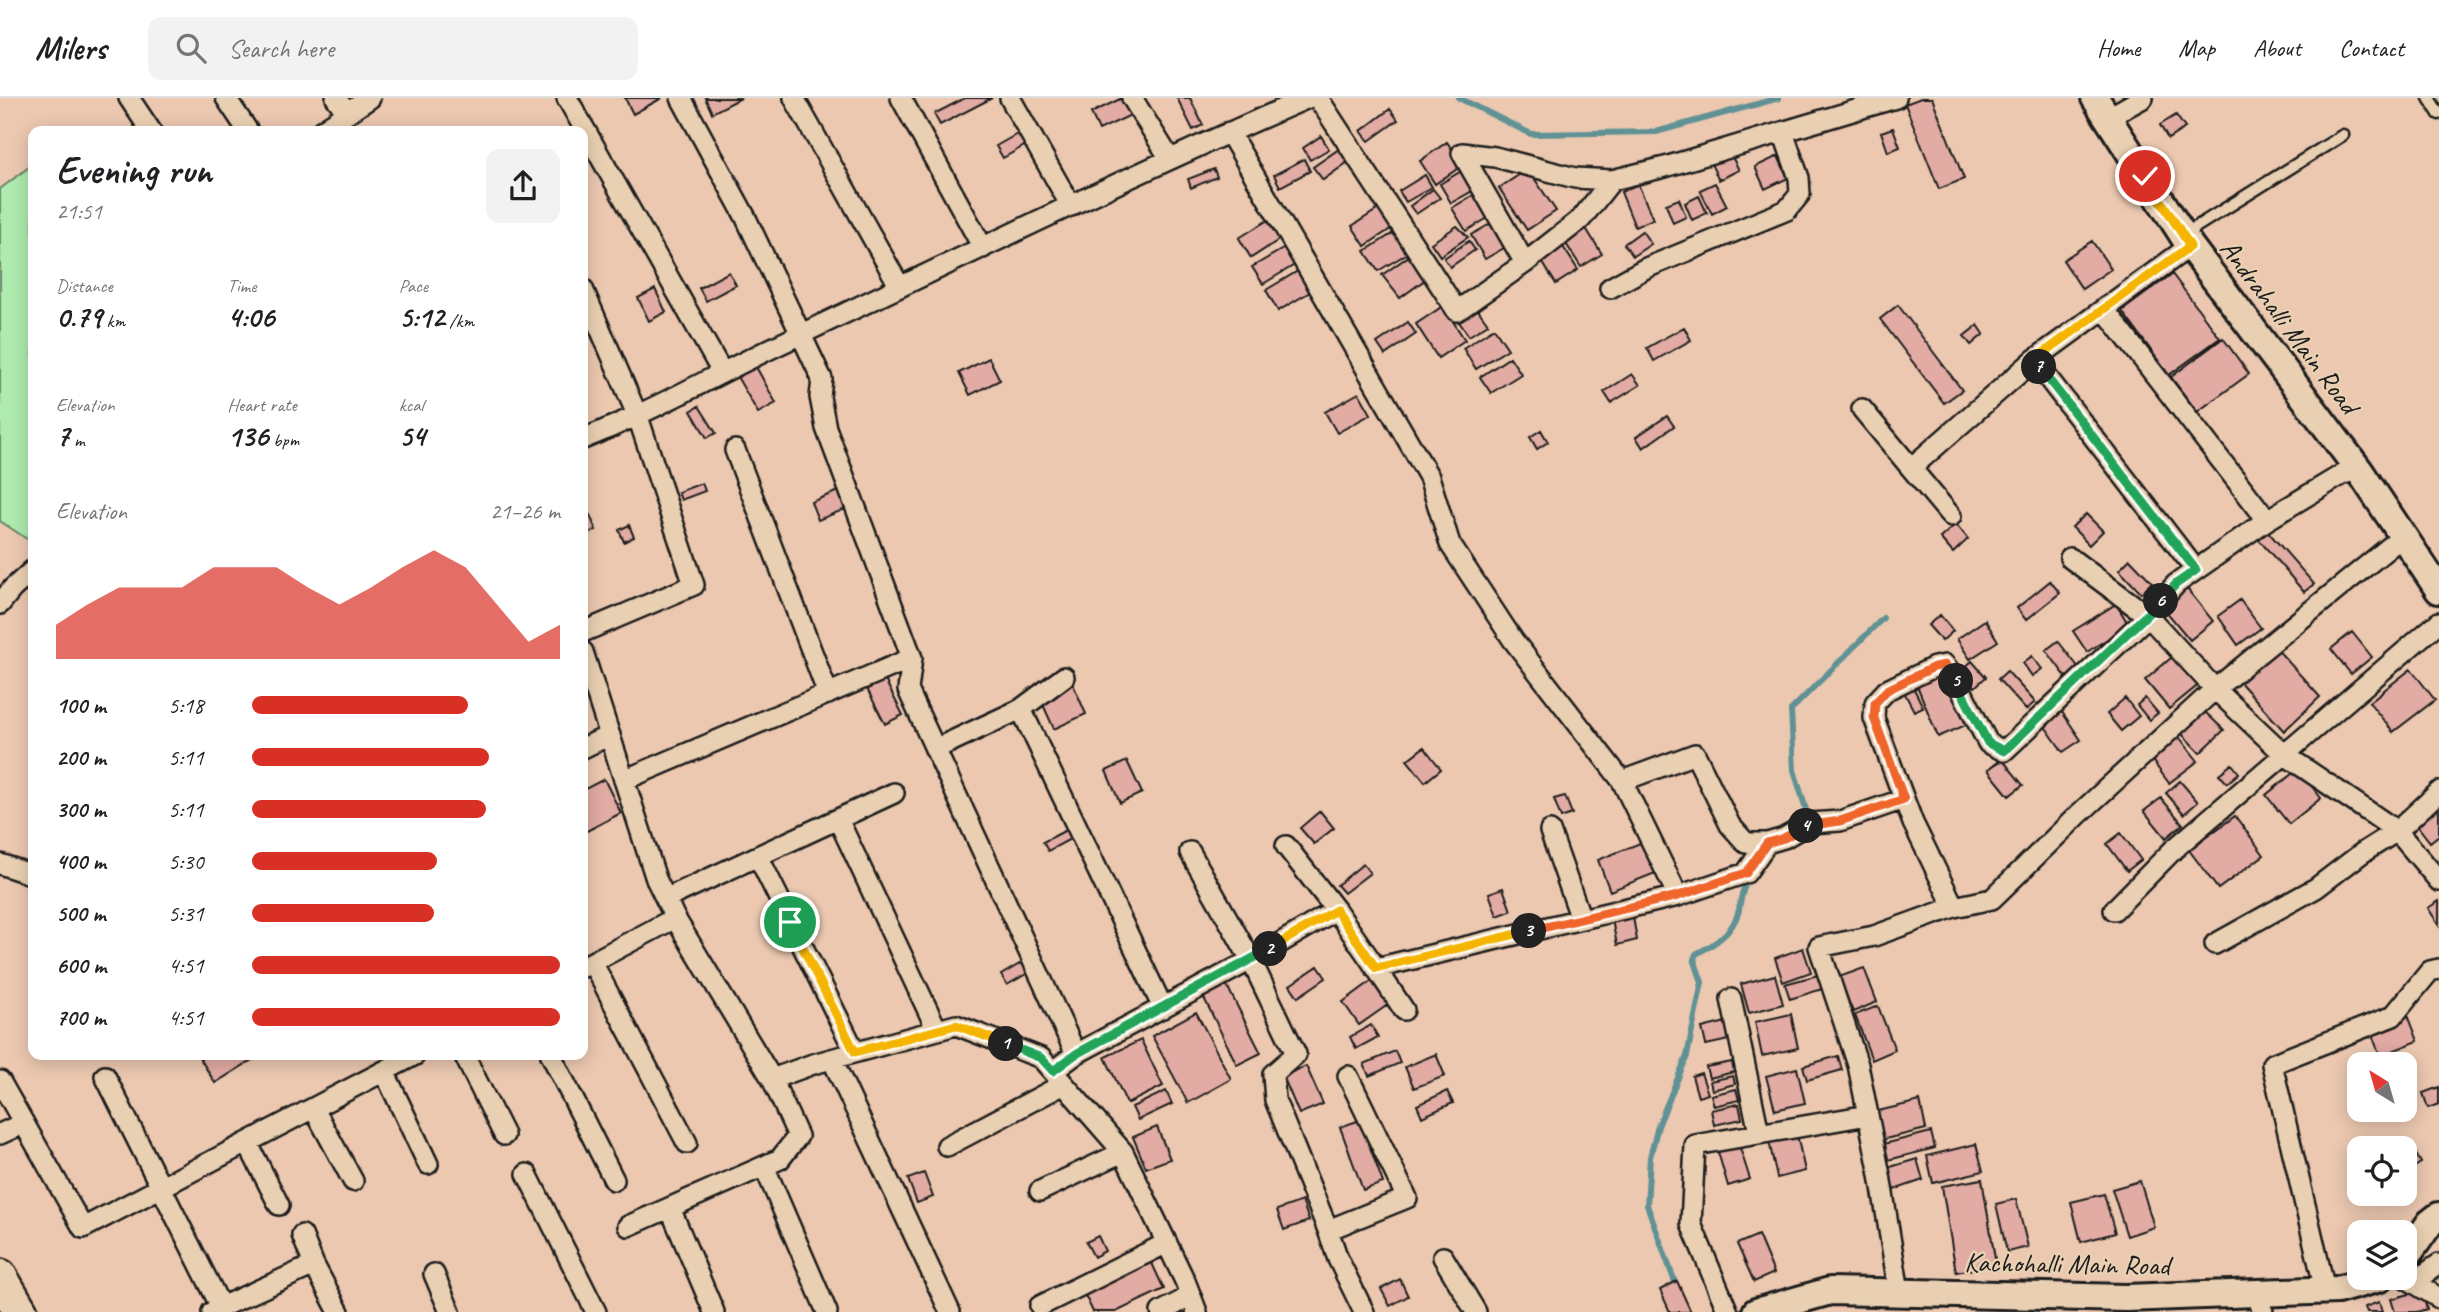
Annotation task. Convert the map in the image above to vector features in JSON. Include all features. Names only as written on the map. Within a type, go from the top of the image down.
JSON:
[{"type":"highway","points":[[0,1276],[21,1312]]},
{"type":"street","points":[[129,98],[148,126]]},
{"type":"street","points":[[226,98],[245,126]]},
{"type":"street","points":[[325,126],[341,106],[370,98]]},
{"type":"street","points":[[567,98],[583,126]]},
{"type":"street","points":[[681,98],[745,216],[822,379],[820,397],[826,428],[912,658],[908,690],[1076,1054]]},
{"type":"street","points":[[794,98],[900,287]]},
{"type":"street","points":[[901,98],[983,248]]},
{"type":"street","points":[[1010,98],[1071,206]]},
{"type":"street","points":[[1132,98],[1170,159]]},
{"type":"street","points":[[588,437],[638,417],[722,372],[1170,159],[1308,98]]},
{"type":"street","points":[[1318,98],[1457,311],[1581,219],[1612,180]]},
{"type":"street","points":[[1525,263],[1462,153],[1495,157],[1575,178],[1612,180],[1665,167],[1896,98]]},
{"type":"street","points":[[2101,108],[2143,98]]},
{"type":"street","name":"Andrahalli Main Road","points":[[2101,108],[2186,241],[2360,470],[2439,590]]},
{"type":"street","points":[[1229,132],[1429,477],[1450,544],[1513,640],[1622,781],[1678,896]]},
{"type":"street","points":[[1610,288],[1646,268],[1787,210],[1800,194],[1799,178],[1783,132]]},
{"type":"street","points":[[588,135],[722,372]]},
{"type":"street","points":[[1911,468],[2034,360],[2104,309],[2186,241]]},
{"type":"street","points":[[588,301],[638,417],[694,585],[588,630]]},
{"type":"street","points":[[2104,309],[2267,520]]},
{"type":"street","points":[[2034,360],[2196,570]]},
{"type":"street","points":[[1862,410],[1951,516]]},
{"type":"street","points":[[736,450],[828,694]]},
{"type":"street","points":[[1954,907],[1913,823],[1874,718],[1875,703],[1887,690],[1934,667],[1945,665],[1957,682],[1988,743],[2004,751],[2148,616],[2176,584],[2267,520],[2343,474],[2360,470]]},
{"type":"street","points":[[1899,1292],[1858,1065],[1819,947],[1874,936],[1954,907],[1992,899],[2079,814],[2215,689],[2403,536]]},
{"type":"street","points":[[2070,558],[2148,616],[2215,689],[2285,755],[2397,831],[2439,881]]},
{"type":"street","points":[[0,604],[28,575]]},
{"type":"street","points":[[2114,910],[2173,850],[2439,622]]},
{"type":"street","points":[[624,780],[912,658]]},
{"type":"street","points":[[588,667],[656,879],[675,918],[772,1079],[798,1136],[780,1159],[628,1226]]},
{"type":"street","points":[[935,749],[1021,709],[1064,677]]},
{"type":"street","points":[[1021,709],[1163,1008]]},
{"type":"street","points":[[588,746],[610,735]]},
{"type":"street","points":[[1622,781],[1695,754],[1730,825],[1746,843],[1767,843],[1784,838],[1810,823],[1840,821],[1904,799]]},
{"type":"street","points":[[2215,944],[2316,888],[2362,853],[2397,831],[2439,792]]},
{"type":"street","points":[[667,898],[894,793]]},
{"type":"street","points":[[838,820],[937,1030]]},
{"type":"street","points":[[1550,831],[1581,919]]},
{"type":"street","points":[[1376,968],[1678,896],[1746,873],[1767,843]]},
{"type":"street","points":[[1286,846],[1336,910],[1404,1010]]},
{"type":"street","points":[[1191,852],[1251,960],[1296,1054],[1273,1074],[1275,1100],[1338,1259],[1364,1312]]},
{"type":"street","points":[[758,856],[855,1052]]},
{"type":"street","points":[[0,864],[28,873]]},
{"type":"street","points":[[947,1146],[1059,1077],[1076,1054],[1251,960],[1336,910]]},
{"type":"street","points":[[588,963],[675,918]]},
{"type":"street","points":[[588,966],[687,1143]]},
{"type":"street","points":[[2325,1290],[2272,1064],[2393,1016],[2430,971],[2439,969]]},
{"type":"street","points":[[1731,999],[1759,1133]]},
{"type":"street","points":[[772,1079],[855,1052],[956,1025],[1041,1058],[1123,1152],[1167,1243],[1194,1304],[1161,1312]]},
{"type":"street","points":[[832,1059],[950,1312]]},
{"type":"street","points":[[0,1081],[83,1228],[406,1060]]},
{"type":"street","points":[[466,1060],[503,1135]]},
{"type":"street","points":[[554,1060],[614,1180]]},
{"type":"street","points":[[384,1072],[428,1164]]},
{"type":"street","points":[[105,1076],[162,1189],[216,1310],[314,1265]]},
{"type":"street","points":[[1328,1230],[1407,1198],[1348,1076]]},
{"type":"street","points":[[314,1109],[353,1181]]},
{"type":"street","points":[[1728,1312],[1691,1224],[1695,1145],[1868,1115]]},
{"type":"street","points":[[0,1134],[24,1123]]},
{"type":"street","points":[[248,1143],[279,1205]]},
{"type":"street","points":[[1040,1191],[1123,1152]]},
{"type":"street","points":[[764,1166],[827,1312]]},
{"type":"street","points":[[527,1174],[596,1312]]},
{"type":"street","points":[[670,1208],[714,1312]]},
{"type":"street","points":[[2417,1251],[2430,1223],[2439,1216]]},
{"type":"street","points":[[302,1235],[314,1265],[339,1312]]},
{"type":"street","points":[[1040,1306],[1167,1243]]},
{"type":"street","points":[[1443,1257],[1476,1312]]},
{"type":"street","points":[[2417,1270],[2439,1264]]},
{"type":"street","points":[[434,1274],[450,1312]]},
{"type":"street","points":[[2417,1281],[2439,1298]]},
{"type":"street","name":"Kachohalli Main Road","points":[[1756,1312],[1830,1291],[2260,1303],[2347,1287]]},
{"type":"lane","points":[[2429,98],[2439,114]]},
{"type":"lane","points":[[2186,241],[2343,135]]},
{"type":"green space","points":[[28,168],[28,540],[0,521],[0,189]]},
{"type":"building","points":[[625,98],[662,98],[633,114]]},
{"type":"building","points":[[705,98],[741,98],[712,113]]},
{"type":"building","points":[[965,98],[992,98],[940,125],[934,114]]},
{"type":"building","points":[[1126,98],[1133,114],[1099,130],[1091,113]]},
{"type":"building","points":[[1177,98],[1190,98],[1203,125],[1193,130]]},
{"type":"building","points":[[1921,98],[1932,98],[1964,179],[1939,189],[1905,104]]},
{"type":"building","points":[[1390,109],[1398,120],[1369,141],[1361,131]]},
{"type":"building","points":[[2176,115],[2185,128],[2168,139],[2160,125]]},
{"type":"building","points":[[1893,128],[1900,147],[1888,152],[1881,132]]},
{"type":"building","points":[[1019,133],[1026,145],[1003,158],[996,146]]},
{"type":"building","points":[[1321,136],[1329,149],[1310,160],[1303,148]]},
{"type":"building","points":[[1447,142],[1463,165],[1435,184],[1420,161]]},
{"type":"building","points":[[1339,149],[1348,162],[1323,180],[1313,167]]},
{"type":"building","points":[[1730,153],[1739,170],[1719,180],[1711,164]]},
{"type":"building","points":[[1778,156],[1788,178],[1765,189],[1755,167]]},
{"type":"building","points":[[1304,159],[1310,171],[1280,187],[1274,175]]},
{"type":"building","points":[[1214,169],[1217,177],[1191,188],[1188,179]]},
{"type":"building","points":[[1528,169],[1556,211],[1527,230],[1499,188]]},
{"type":"building","points":[[1463,170],[1474,190],[1451,203],[1440,184]]},
{"type":"building","points":[[1425,175],[1432,187],[1406,202],[1399,191]]},
{"type":"building","points":[[1715,183],[1727,206],[1712,214],[1700,190]]},
{"type":"building","points":[[1638,184],[1653,219],[1635,227],[1621,192]]},
{"type":"building","points":[[1433,189],[1440,198],[1416,214],[1410,206]]},
{"type":"building","points":[[1478,192],[1493,215],[1466,231],[1452,208]]},
{"type":"building","points":[[1699,196],[1707,213],[1692,220],[1685,203]]},
{"type":"building","points":[[1679,199],[1686,217],[1673,223],[1666,204]]},
{"type":"building","points":[[1380,208],[1392,228],[1365,246],[1352,226]]},
{"type":"building","points":[[1276,215],[1288,234],[1251,258],[1239,238]]},
{"type":"building","points":[[1497,220],[1511,244],[1485,259],[1471,235]]},
{"type":"building","points":[[1582,222],[1602,254],[1581,267],[1561,236]]},
{"type":"building","points":[[1457,226],[1468,237],[1440,256],[1431,243]]},
{"type":"building","points":[[1642,231],[1651,244],[1633,256],[1624,244]]},
{"type":"building","points":[[1395,232],[1408,253],[1378,271],[1365,251]]},
{"type":"building","points":[[1469,241],[1475,250],[1450,267],[1444,258]]},
{"type":"building","points":[[2092,241],[2111,269],[2082,289],[2063,260]]},
{"type":"building","points":[[1560,242],[1578,270],[1556,284],[1538,255]]},
{"type":"building","points":[[1288,246],[1298,263],[1263,284],[1252,267]]},
{"type":"building","points":[[1409,256],[1426,279],[1400,298],[1382,275]]},
{"type":"building","points":[[1303,268],[1315,289],[1278,311],[1266,290]]},
{"type":"building","points":[[729,272],[736,285],[706,301],[699,288]]},
{"type":"building","points":[[2172,274],[2220,338],[2169,375],[2122,311]]},
{"type":"building","points":[[655,289],[666,312],[649,321],[638,298]]},
{"type":"building","points":[[1898,305],[1962,390],[1944,403],[1880,319]]},
{"type":"building","points":[[1443,306],[1465,340],[1438,358],[1416,324]]},
{"type":"building","points":[[1476,307],[1488,324],[1469,336],[1457,319]]},
{"type":"building","points":[[1408,322],[1416,334],[1385,355],[1377,343]]},
{"type":"building","points":[[1978,325],[1984,334],[1971,345],[1964,336]]},
{"type":"building","points":[[1684,327],[1691,340],[1654,361],[1647,348]]},
{"type":"building","points":[[1494,328],[1508,349],[1476,369],[1463,348]]},
{"type":"building","points":[[2223,338],[2249,374],[2197,412],[2171,377]]},
{"type":"building","points":[[1510,357],[1521,374],[1491,393],[1480,377]]},
{"type":"building","points":[[989,358],[1000,380],[970,395],[959,373]]},
{"type":"building","points":[[755,365],[776,403],[758,413],[736,375]]},
{"type":"building","points":[[1632,374],[1640,385],[1611,403],[1604,392]]},
{"type":"building","points":[[1359,393],[1371,414],[1337,433],[1325,412]]},
{"type":"building","points":[[699,406],[716,433],[707,438],[691,411]]},
{"type":"building","points":[[1667,416],[1674,426],[1643,448],[1636,437]]},
{"type":"building","points":[[1541,430],[1548,442],[1537,449],[1530,437]]},
{"type":"building","points":[[702,483],[705,491],[681,500],[678,492]]},
{"type":"building","points":[[846,488],[853,506],[818,520],[811,502]]},
{"type":"building","points":[[2086,514],[2103,531],[2089,545],[2072,527]]},
{"type":"building","points":[[590,515],[596,530],[588,533]]},
{"type":"building","points":[[1956,524],[1968,539],[1953,553],[1940,538]]},
{"type":"building","points":[[629,525],[634,537],[624,542],[619,530]]},
{"type":"building","points":[[2263,526],[2314,584],[2304,592],[2254,534]]},
{"type":"building","points":[[2130,559],[2152,582],[2141,593],[2119,570]]},
{"type":"building","points":[[2050,581],[2060,593],[2026,620],[2017,608]]},
{"type":"building","points":[[2184,585],[2213,621],[2190,640],[2160,604]]},
{"type":"building","points":[[2240,600],[2261,628],[2238,645],[2218,616]]},
{"type":"building","points":[[2116,604],[2129,625],[2087,652],[2073,631]]},
{"type":"building","points":[[1940,615],[1953,631],[1942,641],[1928,625]]},
{"type":"building","points":[[1985,620],[1998,641],[1970,659],[1957,639]]},
{"type":"building","points":[[2352,632],[2372,657],[2351,674],[2331,649]]},
{"type":"building","points":[[2058,641],[2079,668],[2067,678],[2046,650]]},
{"type":"building","points":[[2275,647],[2320,697],[2284,731],[2238,680]]},
{"type":"building","points":[[2178,652],[2202,682],[2169,709],[2145,680]]},
{"type":"building","points":[[2032,656],[2042,669],[2032,676],[2023,663]]},
{"type":"building","points":[[1972,661],[1986,677],[1975,687],[1962,670]]},
{"type":"building","points":[[2411,669],[2435,700],[2393,732],[2369,702]]},
{"type":"building","points":[[2007,671],[2035,702],[2026,710],[1998,679]]},
{"type":"building","points":[[1944,672],[1966,725],[1938,737],[1916,683]]},
{"type":"building","points":[[885,680],[903,715],[885,724],[867,689]]},
{"type":"building","points":[[1073,684],[1086,714],[1054,729],[1040,698]]},
{"type":"building","points":[[1913,687],[1923,707],[1914,711],[1904,692]]},
{"type":"building","points":[[2125,698],[2139,716],[2121,731],[2107,714]]},
{"type":"building","points":[[2145,698],[2158,713],[2149,720],[2137,705]]},
{"type":"building","points":[[2203,710],[2224,730],[2200,753],[2180,732]]},
{"type":"building","points":[[2062,712],[2081,740],[2063,752],[2044,725]]},
{"type":"building","points":[[2176,733],[2198,761],[2169,783],[2148,755]]},
{"type":"building","points":[[1424,747],[1441,769],[1425,782],[1407,760]]},
{"type":"building","points":[[2002,759],[2023,785],[2009,796],[1988,770]]},
{"type":"building","points":[[1127,761],[1142,793],[1120,803],[1106,771]]},
{"type":"building","points":[[2232,764],[2239,773],[2227,783],[2219,774]]},
{"type":"building","points":[[2298,769],[2321,798],[2289,824],[2266,795]]},
{"type":"building","points":[[604,779],[621,813],[588,830],[588,787]]},
{"type":"building","points":[[2180,781],[2198,802],[2184,814],[2166,793]]},
{"type":"building","points":[[1565,796],[1572,814],[1561,818],[1554,799]]},
{"type":"building","points":[[2161,798],[2183,824],[2166,838],[2144,811]]},
{"type":"building","points":[[2439,805],[2439,835],[2430,842],[2416,824]]},
{"type":"building","points":[[1320,811],[1334,828],[1314,844],[1300,828]]},
{"type":"building","points":[[2235,816],[2264,855],[2218,889],[2189,850]]},
{"type":"building","points":[[1072,827],[1076,836],[1048,851],[1043,842]]},
{"type":"building","points":[[2121,833],[2141,860],[2127,871],[2107,844]]},
{"type":"building","points":[[1645,841],[1658,872],[1610,891],[1598,860]]},
{"type":"building","points":[[1363,864],[1370,873],[1344,893],[1337,885]]},
{"type":"building","points":[[1503,888],[1511,911],[1497,916],[1489,893]]},
{"type":"building","points":[[2439,901],[2439,925],[2428,908]]},
{"type":"building","points":[[1632,911],[1637,940],[1617,945],[1611,915]]},
{"type":"building","points":[[1803,948],[1811,972],[1783,982],[1775,958]]},
{"type":"building","points":[[1028,959],[1035,969],[1007,985],[1001,975]]},
{"type":"building","points":[[1318,966],[1326,978],[1298,997],[1290,985]]},
{"type":"building","points":[[1864,968],[1877,1002],[1853,1012],[1839,977]]},
{"type":"building","points":[[1775,975],[1783,1004],[1749,1013],[1741,984]]},
{"type":"building","points":[[1818,975],[1822,989],[1790,999],[1785,984]]},
{"type":"building","points":[[1373,980],[1389,1004],[1359,1025],[1343,1002]]},
{"type":"building","points":[[1225,982],[1261,1053],[1237,1065],[1202,994]]},
{"type":"building","points":[[1878,1006],[1895,1050],[1872,1060],[1855,1015]]},
{"type":"building","points":[[1196,1012],[1231,1079],[1188,1103],[1152,1036]]},
{"type":"building","points":[[1791,1014],[1798,1048],[1762,1056],[1755,1022]]},
{"type":"building","points":[[2408,1015],[2418,1041],[2390,1052],[2379,1052],[2370,1029]]},
{"type":"building","points":[[1726,1022],[1729,1040],[1706,1045],[1702,1028]]},
{"type":"building","points":[[1371,1025],[1378,1037],[1356,1049],[1350,1037]]},
{"type":"building","points":[[1141,1040],[1163,1086],[1127,1104],[1105,1057]]},
{"type":"building","points":[[1395,1051],[1400,1063],[1369,1076],[1364,1064]]},
{"type":"building","points":[[1436,1054],[1445,1076],[1414,1088],[1405,1067]]},
{"type":"building","points":[[1838,1056],[1842,1070],[1807,1080],[1803,1066]]},
{"type":"building","points":[[201,1060],[252,1060],[215,1083]]},
{"type":"building","points":[[1732,1062],[1734,1072],[1709,1078],[1706,1067]]},
{"type":"building","points":[[1306,1066],[1323,1104],[1299,1114],[1283,1076]]},
{"type":"building","points":[[1797,1068],[1805,1103],[1775,1110],[1766,1076]]},
{"type":"building","points":[[1701,1073],[1708,1094],[1698,1097],[1692,1076]]},
{"type":"building","points":[[1733,1076],[1735,1084],[1712,1090],[1710,1081]]},
{"type":"building","points":[[2439,1087],[2439,1104],[2428,1108],[2423,1093]]},
{"type":"building","points":[[1736,1089],[1739,1100],[1714,1106],[1711,1095]]},
{"type":"building","points":[[1166,1091],[1172,1104],[1138,1120],[1132,1107]]},
{"type":"building","points":[[1447,1091],[1453,1103],[1422,1117],[1417,1105]]},
{"type":"building","points":[[1920,1101],[1926,1129],[1881,1140],[1874,1112]]},
{"type":"building","points":[[1739,1104],[1742,1119],[1714,1125],[1711,1110]]},
{"type":"building","points":[[1360,1120],[1383,1183],[1363,1190],[1340,1127]]},
{"type":"building","points":[[1157,1127],[1170,1159],[1146,1168],[1133,1137]]},
{"type":"building","points":[[1931,1132],[1935,1148],[1888,1160],[1884,1144]]},
{"type":"building","points":[[1797,1135],[1805,1171],[1777,1178],[1769,1141]]},
{"type":"building","points":[[1976,1144],[1983,1171],[1933,1183],[1927,1156]]},
{"type":"building","points":[[1739,1145],[1750,1179],[1728,1186],[1718,1152]]},
{"type":"building","points":[[1917,1159],[1923,1180],[1894,1190],[1887,1168]]},
{"type":"building","points":[[924,1173],[933,1197],[917,1203],[908,1179]]},
{"type":"building","points":[[1982,1179],[1996,1265],[1956,1272],[1942,1186]]},
{"type":"building","points":[[2140,1181],[2154,1227],[2127,1236],[2112,1189]]},
{"type":"building","points":[[2104,1194],[2115,1233],[2081,1242],[2071,1202]]},
{"type":"building","points":[[2016,1199],[2028,1247],[2007,1252],[1996,1204]]},
{"type":"building","points":[[1302,1201],[1309,1221],[1284,1230],[1277,1210]]},
{"type":"building","points":[[1758,1235],[1774,1273],[1754,1282],[1737,1244]]},
{"type":"building","points":[[1098,1236],[1105,1251],[1094,1257],[1086,1242]]},
{"type":"building","points":[[1150,1259],[1164,1289],[1116,1312],[1093,1312],[1083,1291]]},
{"type":"building","points":[[1400,1279],[1408,1296],[1390,1306],[1381,1289]]},
{"type":"building","points":[[1677,1281],[1691,1312],[1670,1312],[1660,1290]]},
{"type":"building","points":[[2421,1291],[2427,1309],[2395,1312],[2391,1299]]},
{"type":"building","points":[[2379,1302],[2382,1312],[2367,1312],[2365,1307]]},
{"type":"waterway","points":[[1459,98],[1531,134],[1656,132],[1779,98]]},
{"type":"waterway","points":[[1798,820],[1807,813],[1794,770],[1791,710],[1883,618]]},
{"type":"waterway","points":[[1677,1288],[1647,1205],[1650,1157],[1658,1126],[1687,1056],[1702,982],[1694,959],[1696,954],[1728,931],[1736,918],[1749,878]]},
{"type":"route","points":[[790,922],[855,1052],[956,1025],[1041,1058],[1053,1071],[1076,1054],[1251,960],[1336,910],[1376,968],[1678,896],[1746,873],[1767,843],[1784,838],[1810,823],[1840,821],[1904,799],[1882,745],[1874,718],[1875,703],[1887,690],[1934,667],[1945,665],[1957,682],[1988,743],[2004,751],[2148,616],[2176,584],[2196,570],[2034,360],[2190,246],[2145,176]]}]
